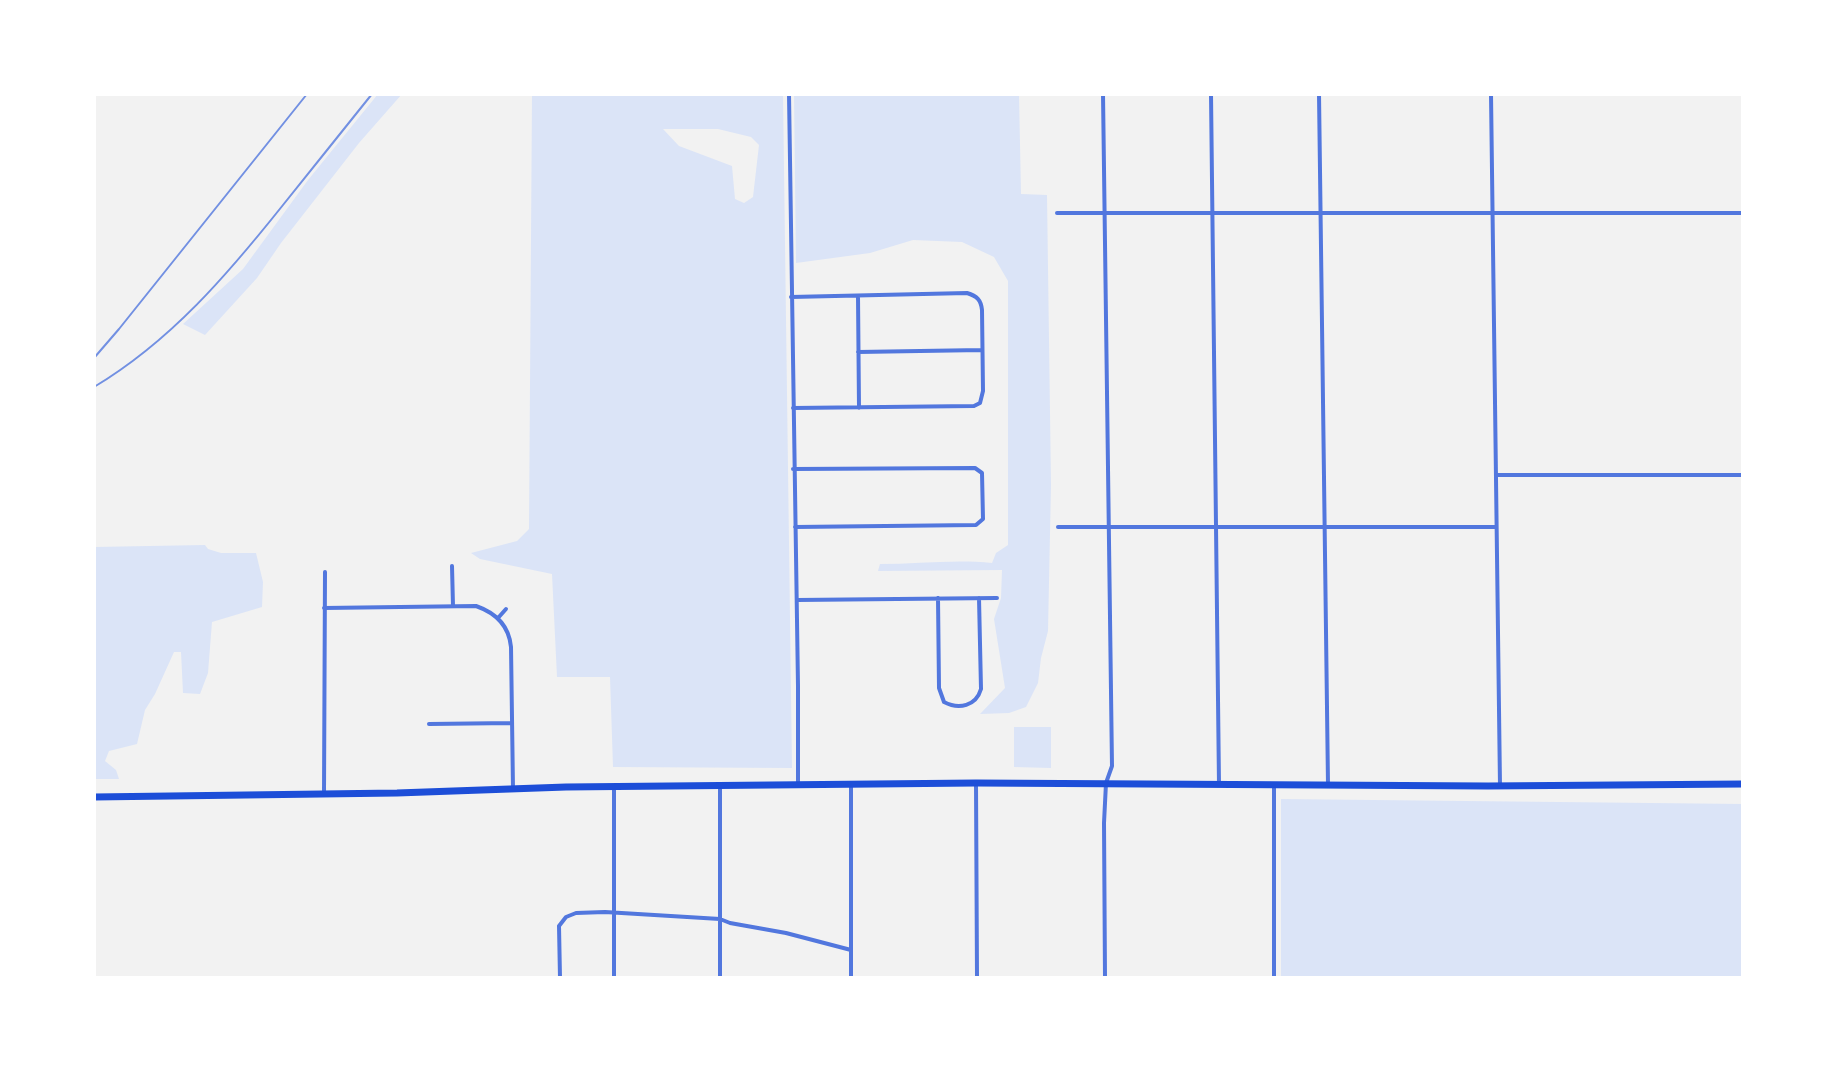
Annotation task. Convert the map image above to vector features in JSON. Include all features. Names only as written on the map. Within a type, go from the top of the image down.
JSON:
[{"type":"main road","points":[[94,797],[976,783],[1328,786],[1743,784]]},
{"type":"street","points":[[789,94],[798,785]]},
{"type":"street","points":[[1103,94],[1112,769],[1106,783],[1104,823],[1105,978]]},
{"type":"street","points":[[1211,94],[1219,784]]},
{"type":"street","points":[[1319,94],[1328,786]]},
{"type":"street","points":[[1491,94],[1500,786]]},
{"type":"street","points":[[1057,213],[1743,213]]},
{"type":"street","points":[[791,297],[967,293],[974,295],[982,304],[980,403],[974,406],[792,408]]},
{"type":"street","points":[[858,296],[859,408]]},
{"type":"street","points":[[858,352],[982,350]]},
{"type":"street","points":[[793,469],[975,468],[982,473],[983,519],[976,525],[795,527]]},
{"type":"street","points":[[1496,475],[1743,475]]},
{"type":"street","points":[[1058,527],[1496,527]]},
{"type":"street","points":[[452,566],[453,606]]},
{"type":"street","points":[[324,793],[325,572]]},
{"type":"street","points":[[938,598],[939,688],[944,702],[951,706],[974,702],[981,689],[979,598]]},
{"type":"street","points":[[797,600],[997,598]]},
{"type":"street","points":[[324,608],[476,606],[498,618],[510,638],[513,789]]},
{"type":"street","points":[[498,618],[506,609]]},
{"type":"street","points":[[429,724],[512,723]]},
{"type":"street","points":[[976,783],[977,978]]},
{"type":"street","points":[[851,784],[851,978]]},
{"type":"street","points":[[1274,785],[1274,978]]},
{"type":"street","points":[[720,786],[720,978]]},
{"type":"street","points":[[614,787],[614,978]]},
{"type":"street","points":[[560,978],[559,935],[562,921],[576,913],[720,919],[851,950]]},
{"type":"shaded area","points":[[378,94],[402,94],[359,143],[257,278],[205,335],[183,324],[243,269],[308,180]]},
{"type":"shaded area","points":[[532,94],[783,94],[792,768],[613,767],[610,677],[557,677],[552,574],[480,559],[471,553],[517,541],[529,529]],"holes":[[[663,129],[718,129],[751,137],[759,145],[753,197],[744,203],[735,199],[732,166],[679,146]]]},
{"type":"shaded area","points":[[794,94],[1019,94],[1021,194],[1047,195],[1051,485],[1048,631],[1038,683],[1026,707],[1009,713],[980,714],[1005,688],[994,619],[1001,598],[1002,570],[878,571],[880,564],[992,563],[996,553],[1008,545],[1008,281],[994,257],[962,242],[913,240],[870,253],[796,263]]},
{"type":"shaded area","points":[[205,545],[221,553],[256,553],[263,582],[262,607],[212,622],[208,673],[200,694],[183,693],[181,652],[174,652],[145,710],[137,744],[109,751],[105,761],[116,770],[119,779],[94,779],[94,547]]},
{"type":"shaded area","points":[[1014,727],[1051,727],[1051,768],[1014,767]]},
{"type":"shaded area","points":[[1281,799],[1743,804],[1743,978],[1281,978]]},
{"type":"railway","points":[[94,358],[307,94]]},
{"type":"railway","points":[[94,387],[148,349],[197,305],[262,231],[372,94]]}]
